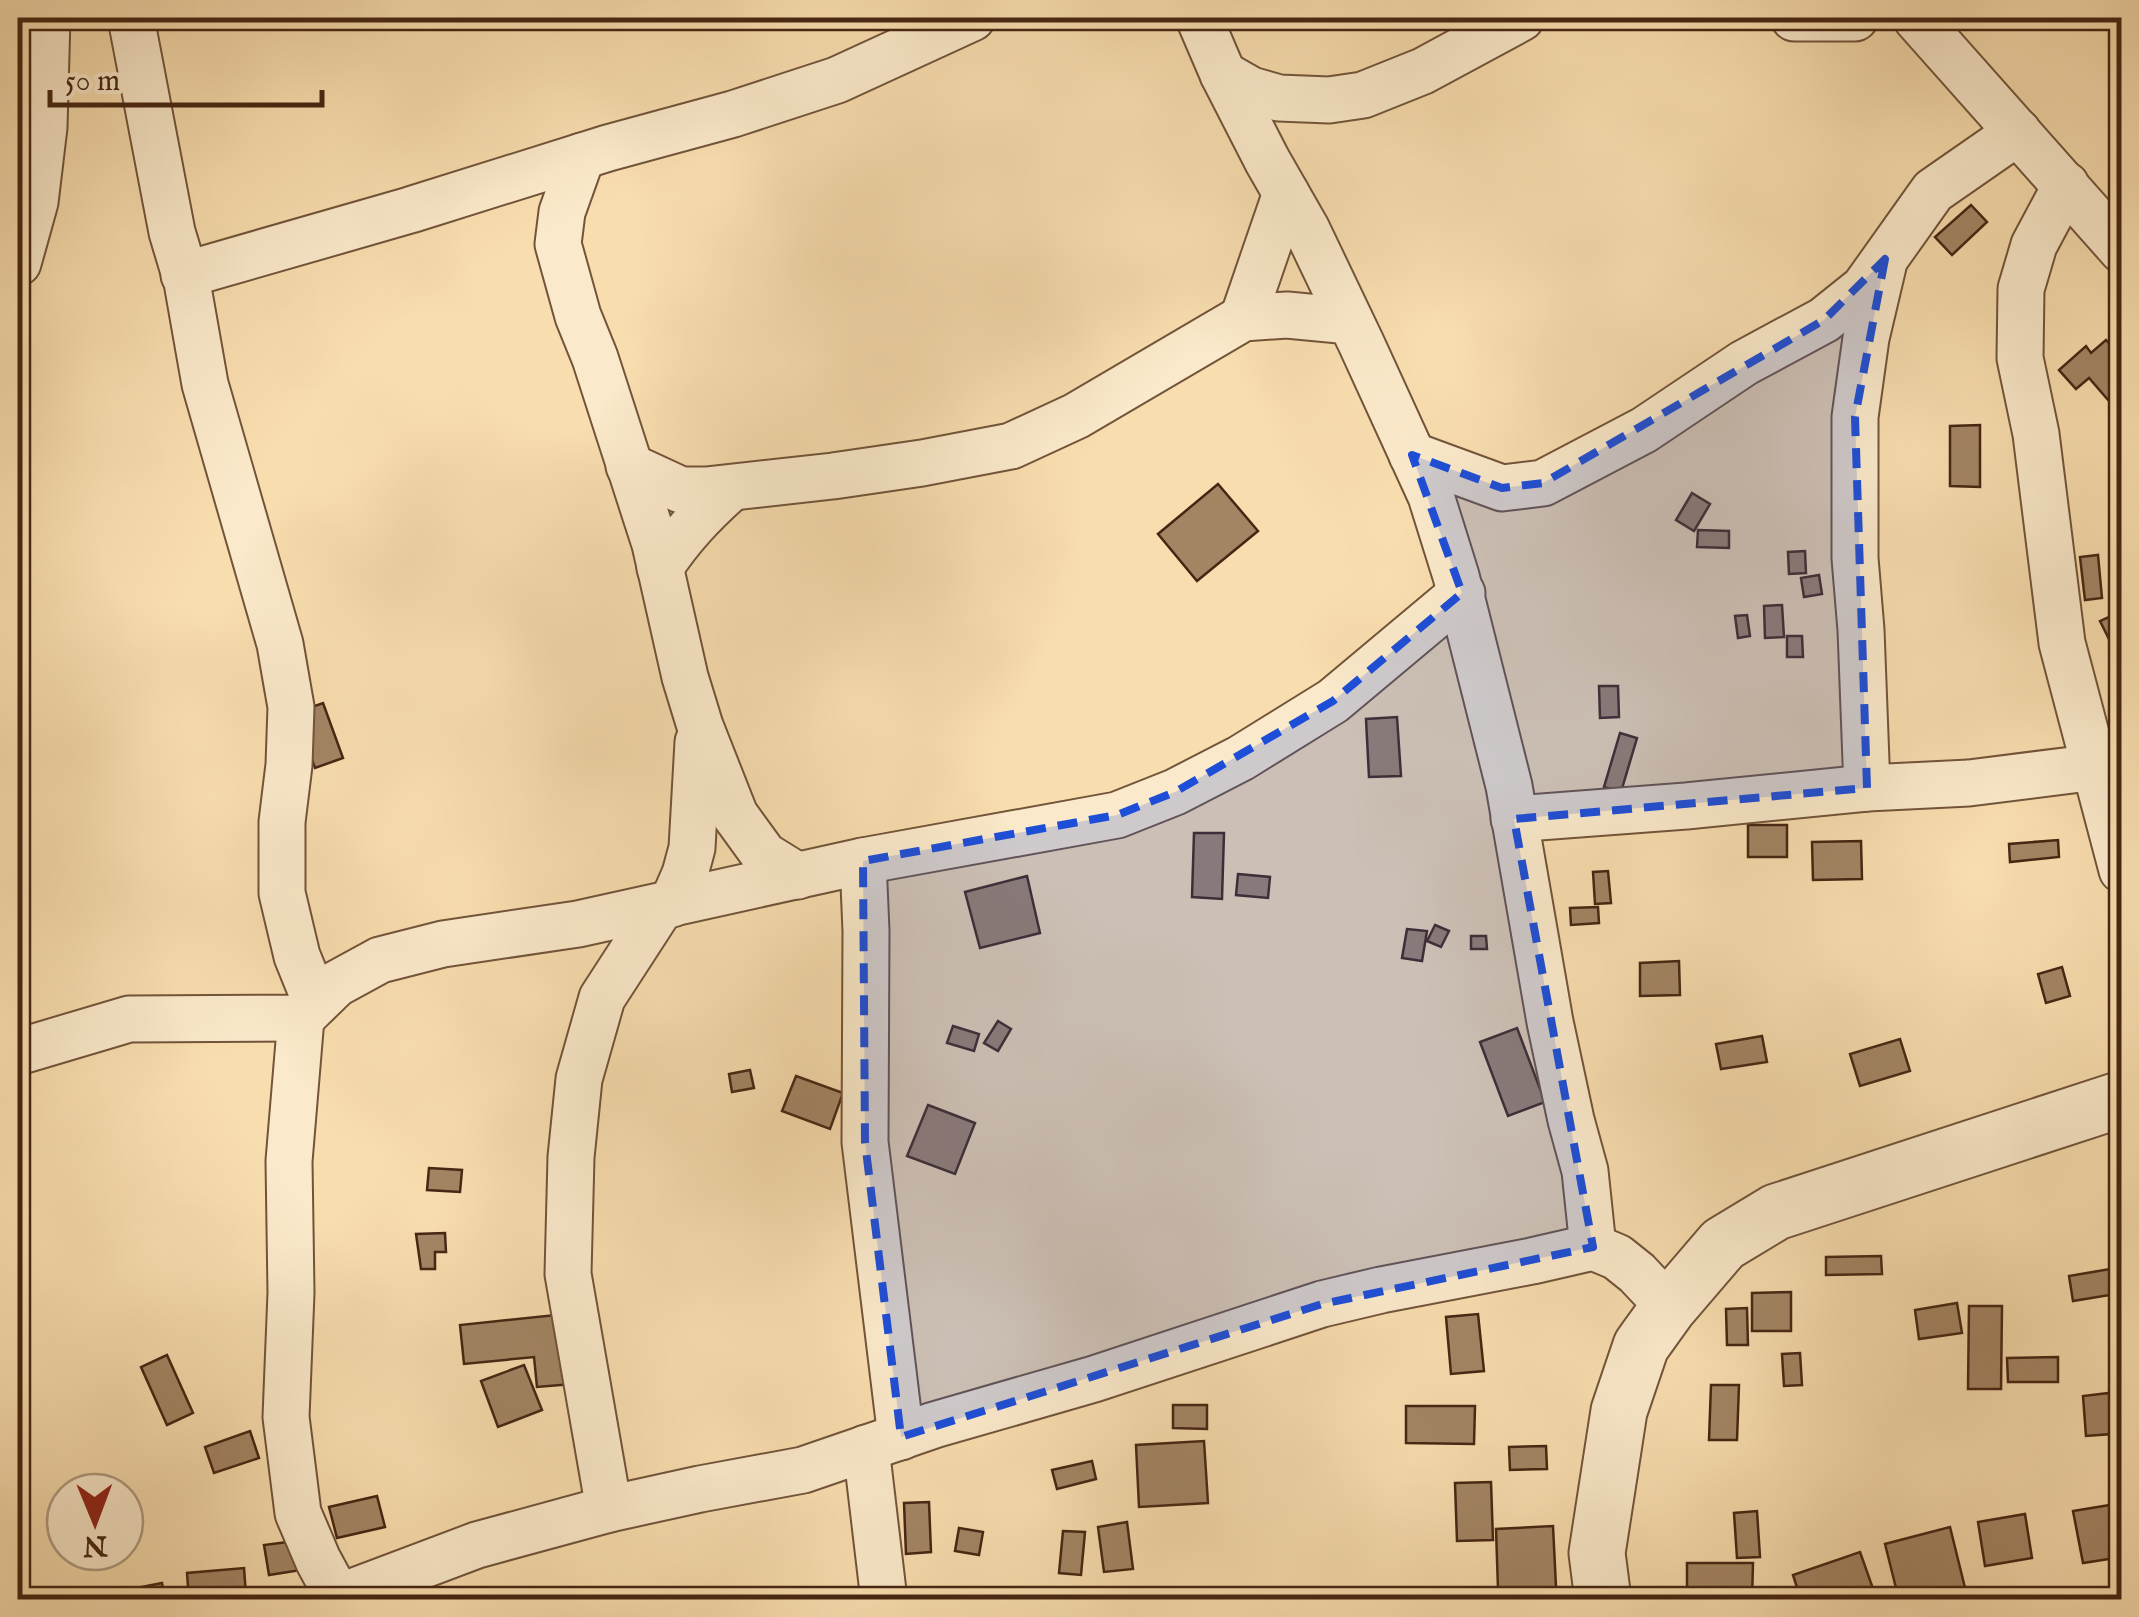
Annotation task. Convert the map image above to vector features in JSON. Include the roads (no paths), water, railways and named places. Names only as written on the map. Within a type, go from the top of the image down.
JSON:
[{"type":"street","points":[[18,263],[35,202],[44,127],[46,18]]},
{"type":"street","points":[[131,18],[205,384],[280,644],[291,707],[282,822],[282,893],[309,1010],[289,1161],[291,1293],[286,1417],[298,1513],[335,1598],[477,1545],[609,1509],[803,1470],[1322,1304],[1594,1247],[1617,1257],[1669,1307]]},
{"type":"street","points":[[184,274],[733,114],[837,80],[972,18]]},
{"type":"street","points":[[1199,18],[1223,74],[1307,230],[1431,496],[1462,593],[1509,786],[1550,1022],[1585,1171],[1594,1247]]},
{"type":"street","points":[[1223,74],[1252,90],[1279,98],[1329,100],[1363,96],[1423,72],[1521,18]]},
{"type":"street","points":[[1794,18],[1855,18]]},
{"type":"street","points":[[1916,18],[2122,250]]},
{"type":"street","points":[[1412,455],[1502,488],[1543,483],[1644,430],[1744,363],[1824,320],[1864,288],[1933,192],[2018,132]]},
{"type":"street","points":[[582,156],[562,212],[558,244],[630,466],[700,726],[735,815],[764,854],[798,876]]},
{"type":"street","points":[[2066,185],[2034,245],[2022,288],[2020,358],[2036,434],[2062,643],[2122,870]]},
{"type":"street","points":[[1243,318],[1286,193]]},
{"type":"street","points":[[1866,788],[1854,543],[1854,417],[1866,338],[1885,259]]},
{"type":"street","points":[[630,466],[681,490],[732,488],[922,463],[1011,446],[1076,416],[1243,318],[1287,315],[1350,321]]},
{"type":"street","points":[[660,568],[688,529],[732,488]]},
{"type":"street","points":[[18,1052],[129,1019],[309,1010],[336,984],[380,960],[443,944],[578,924],[863,861],[1117,815],[1176,792],[1241,758],[1333,701],[1462,593]]},
{"type":"street","points":[[609,1509],[568,1274],[571,1157],[579,1079],[602,998],[685,874],[692,848],[700,726]]},
{"type":"street","points":[[1514,819],[1866,788],[1969,783],[2096,766]]},
{"type":"street","points":[[863,861],[865,1142],[884,1442],[884,1600]]},
{"type":"street","points":[[1603,1600],[1597,1553],[1620,1411],[1641,1346],[1723,1244],[1776,1212],[2122,1100]]}]
